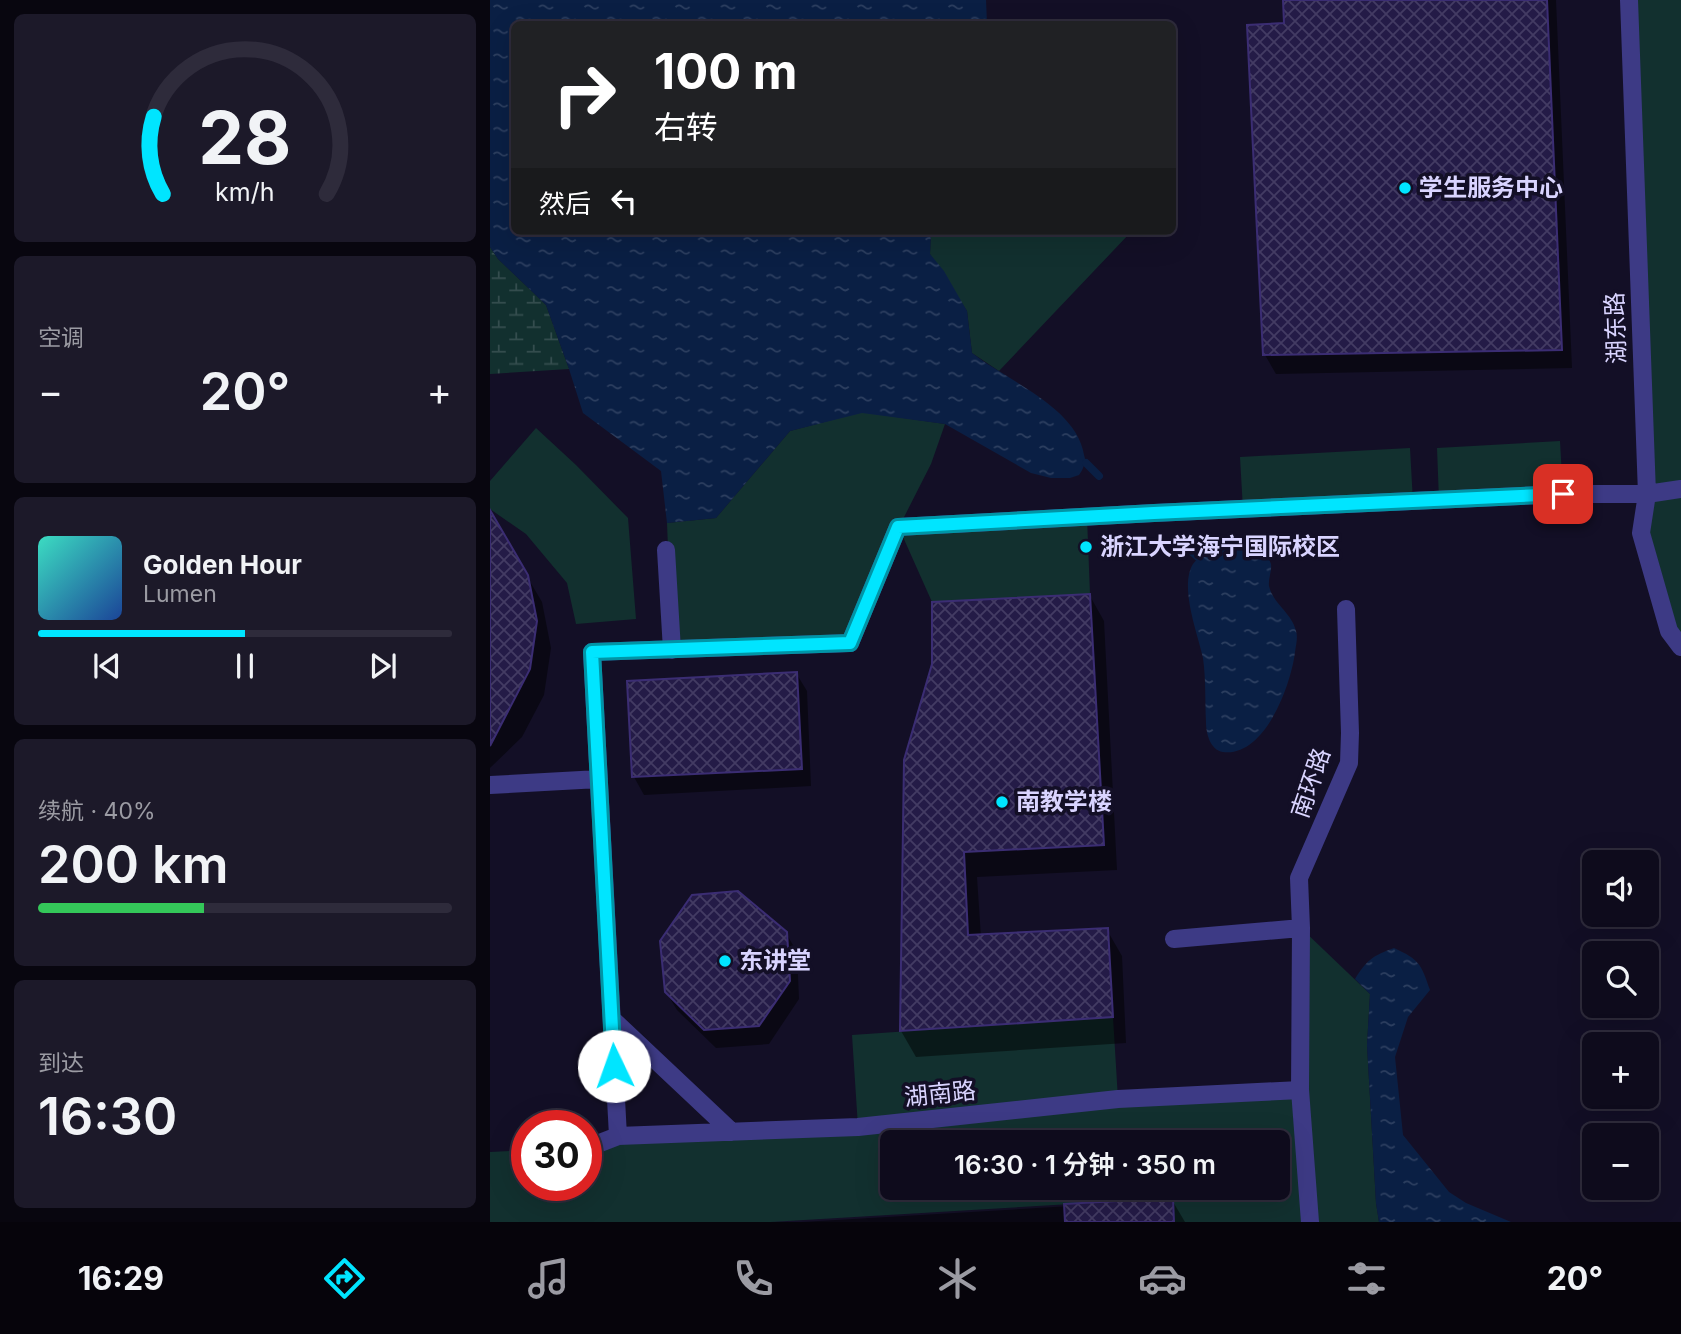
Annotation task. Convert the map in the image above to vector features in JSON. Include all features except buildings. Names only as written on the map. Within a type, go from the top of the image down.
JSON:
[{"type":"street","name":"湖东路","points":[[1629,0],[1647,494],[1642,533],[1669,631],[1681,647]]},
{"type":"street","points":[[618,1136],[592,652],[850,643],[898,527],[1563,494],[1647,494],[1681,489]]},
{"type":"street","points":[[666,550],[672,650]]},
{"type":"street","name":"南环路","points":[[1310,1222],[1300,1090],[1299,878],[1349,762],[1346,609]]},
{"type":"street","points":[[490,785],[599,779]]},
{"type":"street","points":[[1174,939],[1301,928]]},
{"type":"street","points":[[612,1019],[732,1132]]},
{"type":"street","name":"湖南路","points":[[602,1142],[618,1136],[858,1127],[1118,1099],[1300,1090]]},
{"type":"green space","points":[[1629,0],[1681,0],[1681,647],[1641,533]]},
{"type":"green space","points":[[931,235],[1128,235],[999,371],[972,353],[967,311],[930,254]]},
{"type":"green space","points":[[490,247],[498,259],[546,305],[569,369],[490,374]]},
{"type":"green space","points":[[862,412],[945,424],[931,464],[899,527],[1087,517],[1090,594],[932,602],[899,528],[850,643],[672,650],[667,523],[716,518],[790,431]]},
{"type":"green space","points":[[536,428],[628,518],[636,619],[576,624],[567,583],[526,534],[490,509],[490,481]]},
{"type":"green space","points":[[1560,441],[1563,494],[1439,500],[1437,448]]},
{"type":"green space","points":[[1410,448],[1413,502],[1243,510],[1240,457]]},
{"type":"green space","points":[[1301,928],[1370,994],[1367,1045],[1379,1222],[1174,1222],[1173,1200],[1290,1200],[1290,1130],[880,1130],[880,1200],[1140,1200],[771,1222],[490,1222],[490,1152],[511,1151],[511,1201],[602,1201],[602,1142],[618,1136],[858,1127],[852,1035],[1113,1017],[1118,1099],[1300,1090]]},
{"type":"water","points":[[490,0],[986,0],[987,21],[511,21],[511,235],[931,235],[930,254],[944,271],[967,311],[972,353],[1038,396],[1068,423],[1079,438],[1085,459],[1083,468],[1079,475],[1070,478],[1051,478],[1031,473],[945,424],[862,413],[790,431],[716,518],[667,523],[661,471],[583,413],[546,305],[498,259],[490,247]]},
{"type":"water","points":[[1238,541],[1258,548],[1269,559],[1271,592],[1291,619],[1297,638],[1288,682],[1273,716],[1251,743],[1238,750],[1223,752],[1212,745],[1207,731],[1203,658],[1191,611],[1188,585],[1193,564],[1211,546],[1218,542]]},
{"type":"water","points":[[1394,948],[1418,964],[1430,990],[1408,1017],[1395,1057],[1403,1135],[1449,1192],[1466,1203],[1511,1222],[1379,1222],[1367,1045],[1370,994],[1355,979],[1371,959]]},
{"type":"waterway","points":[[1086,463],[1099,476]]},
{"type":"waterway","points":[[1188,548],[1199,558]]},
{"type":"place","name":"学生服务中心","points":[[1405,188]]},
{"type":"place","name":"浙江大学海宁国际校区","points":[[1086,547]]},
{"type":"place","name":"南教学楼","points":[[1002,802]]},
{"type":"place","name":"东讲堂","points":[[725,961]]},
{"type":"route","points":[[614,1066],[592,652],[850,643],[898,527],[1563,494]]}]
